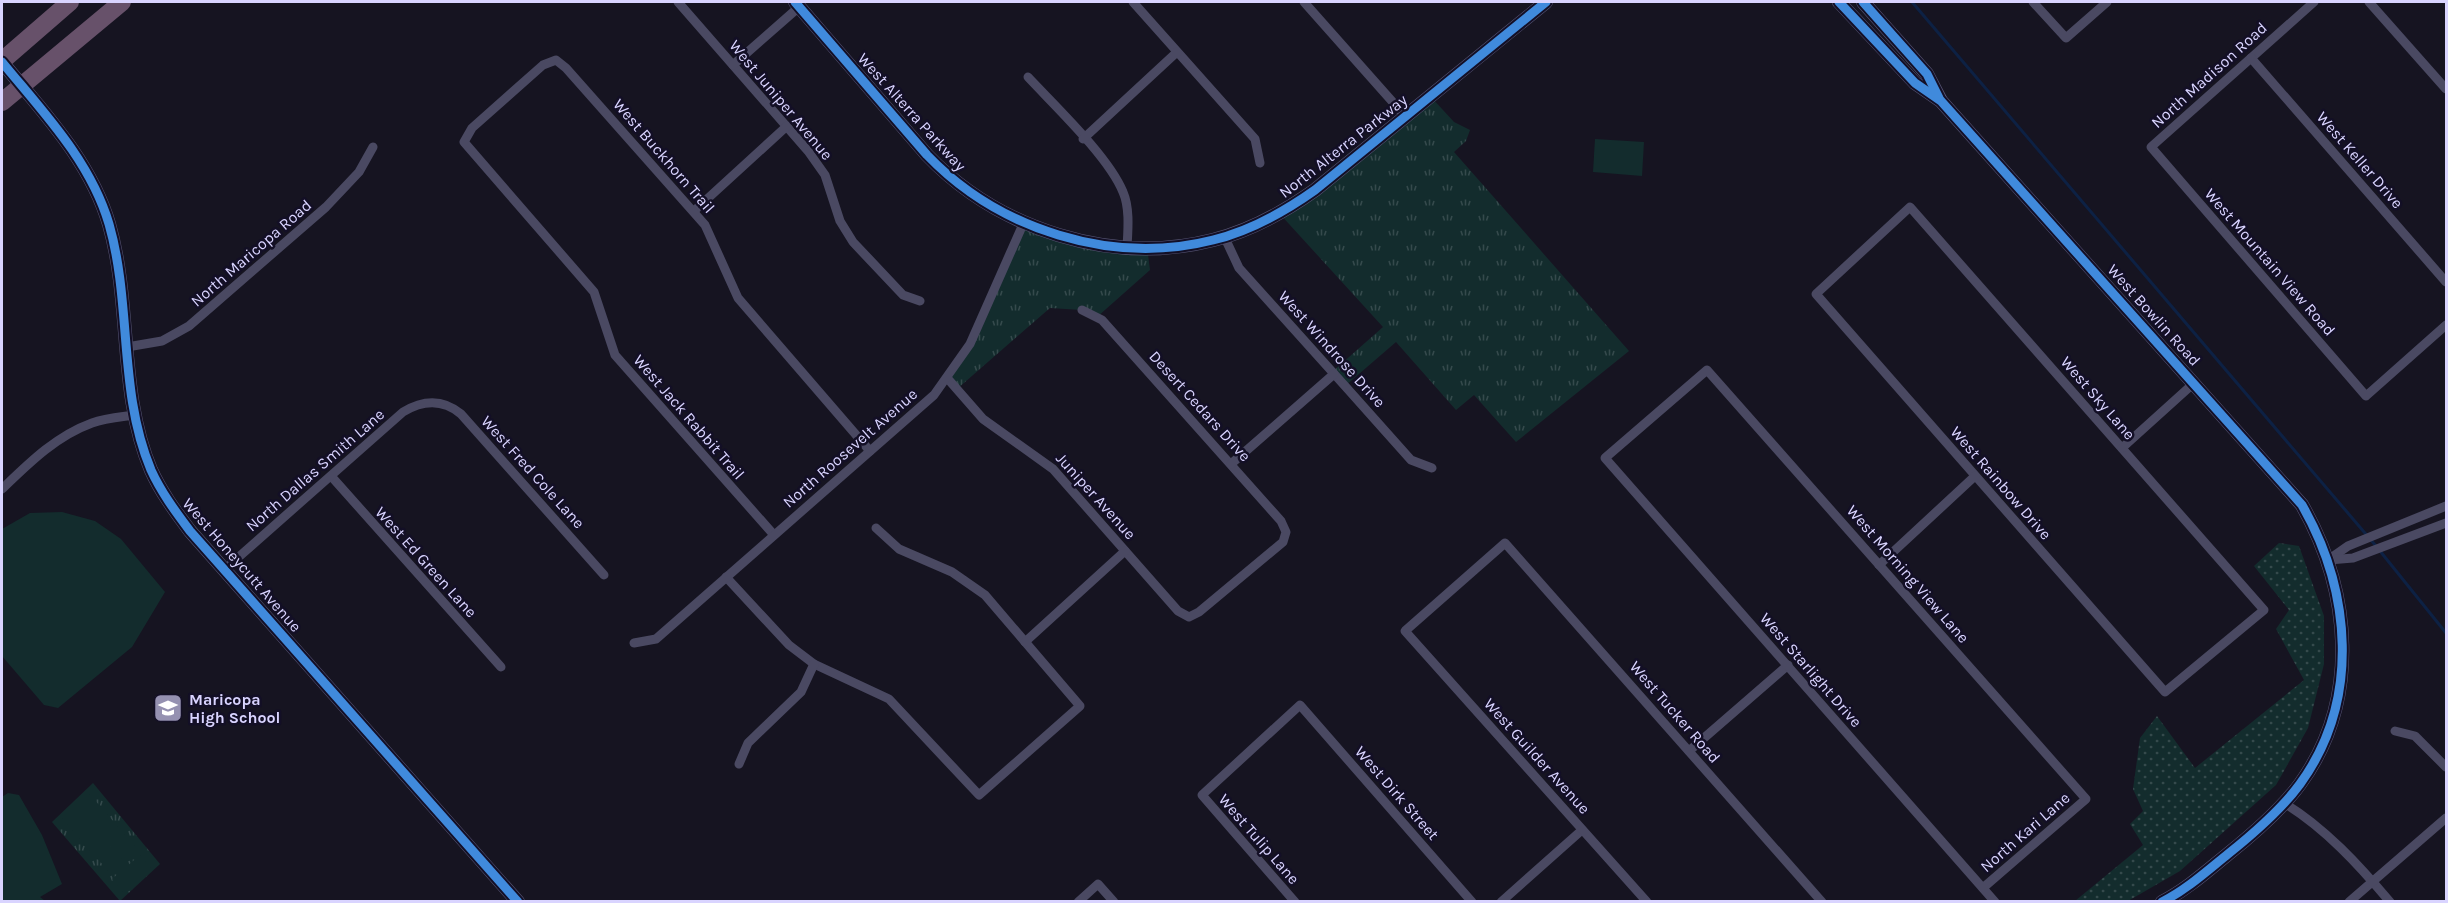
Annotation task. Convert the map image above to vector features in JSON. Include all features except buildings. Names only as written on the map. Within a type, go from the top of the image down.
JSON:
[{"type":"highway","points":[[2,61],[70,2]]},
{"type":"highway","points":[[2,102],[122,2]]},
{"type":"street","name":"West Juniper Avenue","points":[[678,2],[787,126],[825,175],[840,221],[854,242],[903,295],[920,301]]},
{"type":"street","points":[[1133,2],[1255,139],[1260,163]]},
{"type":"street","points":[[1304,2],[1406,117]]},
{"type":"street","name":"North Alterra Parkway","points":[[1024,222],[1056,235],[1127,247],[1197,243],[1224,236],[1277,215],[1297,203],[1406,117],[1546,2]]},
{"type":"street","name":"West Bowlin Road","points":[[1839,2],[1915,83],[1941,101],[2302,505],[2320,537],[2328,560],[2342,623],[2343,663],[2339,691],[2323,741],[2300,784],[2284,802],[2227,855],[2162,902]]},
{"type":"street","name":"West Bowlin Road","points":[[1863,2],[1927,75],[1941,101]]},
{"type":"street","points":[[2033,2],[2066,38],[2107,2]]},
{"type":"street","name":"North Madison Road","points":[[2151,147],[2314,2]]},
{"type":"street","points":[[2369,2],[2446,89]]},
{"type":"street","points":[[733,65],[797,4]]},
{"type":"street","name":"West Alterra Parkway","points":[[797,4],[948,177],[970,194],[1024,222]]},
{"type":"street","points":[[1083,139],[1178,51]]},
{"type":"street","name":"West Keller Drive","points":[[2251,58],[2446,282]]},
{"type":"street","name":"West Buckhorn Trail","points":[[464,142],[472,128],[543,64],[556,60],[566,68],[694,211],[705,225],[738,298],[870,451]]},
{"type":"street","name":"West Honeycutt Avenue","points":[[2,61],[71,147],[102,205],[117,261],[134,415],[145,455],[158,484],[190,531],[518,902]]},
{"type":"street","points":[[1028,77],[1114,172],[1124,194],[1129,226],[1127,247]]},
{"type":"street","points":[[694,211],[787,126]]},
{"type":"street","name":"West Jack Rabbit Trail","points":[[464,142],[471,153],[594,292],[615,355],[774,535]]},
{"type":"street","name":"North Maricopa Road","points":[[127,347],[162,341],[189,326],[326,207],[359,172],[373,147]]},
{"type":"street","name":"West Mountain View Road","points":[[2151,147],[2366,396],[2446,325]]},
{"type":"street","name":"West Sky Lane","points":[[1816,294],[1910,207],[2264,610],[2165,692]]},
{"type":"street","name":"North Roosevelt Avenue","points":[[634,643],[656,639],[934,395],[970,344],[1024,222]]},
{"type":"street","name":"West Windrose Drive","points":[[1224,236],[1239,267],[1411,460],[1432,468]]},
{"type":"street","name":"West Rainbow Drive","points":[[1816,294],[2165,692]]},
{"type":"street","name":"Desert Cedars Drive","points":[[1082,309],[1102,320],[1281,520],[1286,532],[1283,542],[1199,612],[1189,617]]},
{"type":"street","name":"West Morning View Lane","points":[[1605,458],[1707,369],[2086,799]]},
{"type":"street","points":[[1232,464],[1334,374]]},
{"type":"street","name":"Juniper Avenue","points":[[948,378],[983,419],[1053,469],[1178,611],[1189,617]]},
{"type":"street","points":[[2122,448],[2194,383]]},
{"type":"street","name":"North Dallas Smith Lane","points":[[225,569],[403,412],[417,405],[431,402]]},
{"type":"street","name":"West Fred Cole Lane","points":[[431,402],[445,404],[461,414],[604,575]]},
{"type":"street","points":[[2,489],[57,441],[71,432],[95,422],[134,415]]},
{"type":"street","name":"West Starlight Drive","points":[[1605,458],[1995,902]]},
{"type":"street","name":"West Ed Green Lane","points":[[331,476],[501,667]]},
{"type":"street","points":[[1879,565],[1975,476]]},
{"type":"street","points":[[2328,560],[2356,543],[2446,506]]},
{"type":"street","points":[[2328,560],[2353,558],[2446,523]]},
{"type":"street","points":[[726,577],[789,645],[814,664],[889,699],[979,795],[1080,706],[985,595],[952,572],[899,549],[876,528]]},
{"type":"street","name":"West Tucker Road","points":[[1405,631],[1505,543],[1822,902]]},
{"type":"street","points":[[1025,642],[1125,551]]},
{"type":"street","name":"West Guilder Avenue","points":[[1405,631],[1647,902]]},
{"type":"street","points":[[739,764],[748,742],[801,692],[814,664]]},
{"type":"street","points":[[1689,751],[1788,665]]},
{"type":"street","name":"West Dirk Street","points":[[1202,795],[1300,705],[1472,902]]},
{"type":"street","points":[[2395,731],[2415,736],[2446,766]]},
{"type":"street","name":"West Tulip Lane","points":[[1202,795],[1294,902]]},
{"type":"street","name":"North Kari Lane","points":[[1984,887],[2086,799]]},
{"type":"street","points":[[2284,802],[2299,812],[2353,859],[2390,902]]},
{"type":"street","points":[[2349,902],[2446,818]]},
{"type":"street","points":[[1501,902],[1582,830]]},
{"type":"street","points":[[1078,902],[1098,884],[1114,902]]},
{"type":"green space","points":[[1431,97],[1454,122],[1470,130],[1466,141],[1454,152],[1629,351],[1516,442],[1474,395],[1456,410],[1396,342],[1345,386],[1332,372],[1383,327],[1279,213]]},
{"type":"green space","points":[[1595,139],[1644,142],[1642,176],[1593,172]]},
{"type":"green space","points":[[1024,222],[1056,235],[1147,247],[1150,270],[1097,317],[1082,310],[1050,308],[957,389],[948,379],[961,359]]},
{"type":"green space","points":[[62,512],[95,521],[121,539],[165,592],[132,647],[58,708],[44,705],[2,656],[2,529],[30,513]]},
{"type":"green space","points":[[2279,543],[2299,546],[2324,616],[2324,664],[2308,728],[2276,785],[2180,871],[2128,901],[2075,901],[2143,845],[2130,824],[2143,811],[2133,789],[2140,738],[2157,716],[2195,768],[2304,680],[2276,629],[2289,610],[2254,566]]},
{"type":"green space","points":[[93,783],[160,864],[120,901],[52,822]]},
{"type":"green space","points":[[8,793],[19,795],[42,835],[62,884],[40,897],[45,901],[2,901],[2,797]]},
{"type":"green space","points":[[89,794],[101,807],[73,831],[62,818]]},
{"type":"green space","points":[[107,814],[118,827],[90,851],[79,838]]},
{"type":"green space","points":[[124,834],[135,846],[108,871],[97,858]]},
{"type":"green space","points":[[140,855],[151,868],[123,892],[112,879]]},
{"type":"waterway","points":[[1912,2],[2376,546]]},
{"type":"waterway","points":[[2380,551],[2446,633]]},
{"type":"cycle path","points":[[795,2],[927,155],[955,181],[987,203],[1022,221],[1058,235],[1096,244],[1135,248],[1174,247],[1213,240],[1253,226],[1291,206],[1315,190],[1546,2]]},
{"type":"cycle path","points":[[1839,2],[1915,83],[1941,101],[2302,505],[2331,573],[2339,609],[2342,645],[2340,681],[2333,717],[2320,751],[2300,784],[2266,821],[2196,880],[2162,902]]},
{"type":"cycle path","points":[[1863,2],[1927,74],[1939,98]]},
{"type":"cycle path","points":[[2,62],[63,137],[101,201],[109,224],[121,285],[134,410],[151,470],[164,494],[190,531],[518,902]]},
{"type":"place","name":"Maricopa High School","points":[[168,708]]}]
